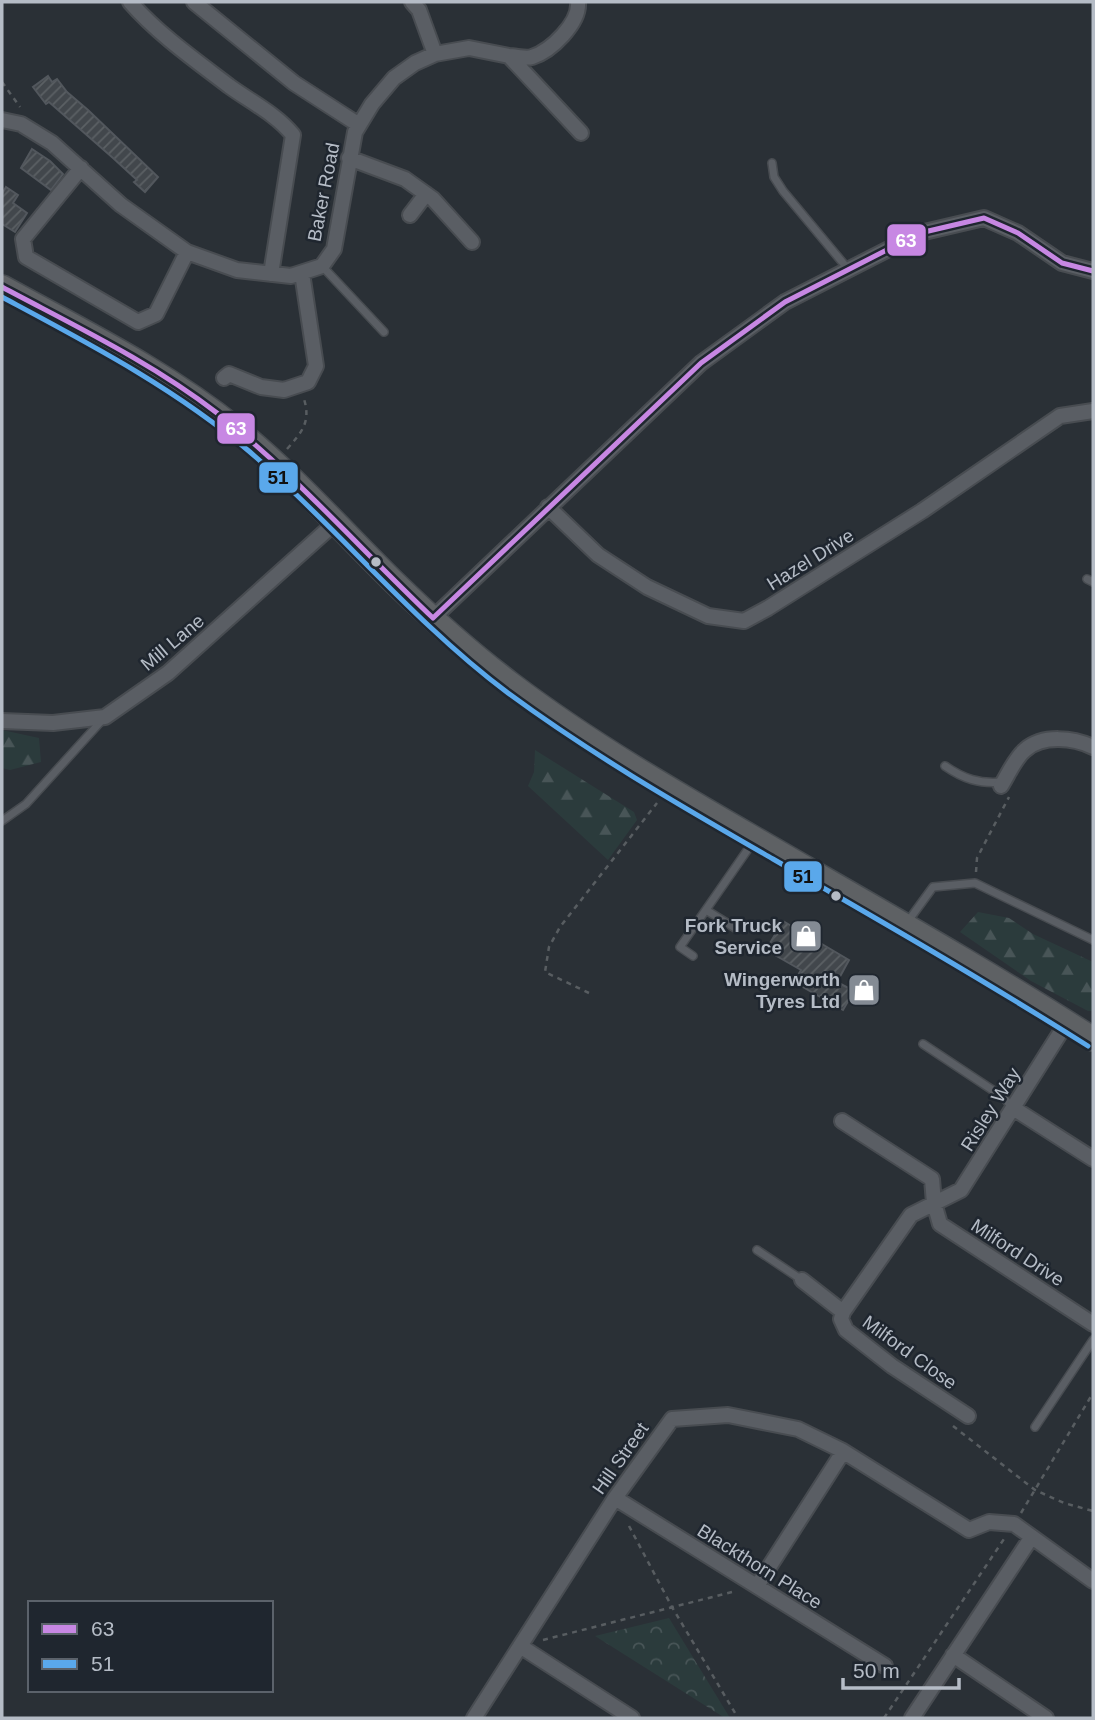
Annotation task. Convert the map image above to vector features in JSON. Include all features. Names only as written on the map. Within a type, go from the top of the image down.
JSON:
[{"type":"highway","points":[[2,287],[182,388],[256,446],[433,618],[509,683],[607,752],[1093,1039]]},
{"type":"street","points":[[130,2],[147,21],[229,86],[284,124],[293,135],[271,274]]},
{"type":"street","points":[[194,2],[294,83],[359,125]]},
{"type":"street","points":[[412,2],[419,10],[435,54]]},
{"type":"street","points":[[509,56],[532,57],[564,37],[579,8],[578,2]]},
{"type":"street","name":"Baker Road","points":[[2,120],[21,124],[52,143],[121,205],[187,252],[237,270],[291,276],[322,266],[334,249],[355,132],[372,104],[394,78],[415,63],[435,54],[470,48],[509,56]]},
{"type":"street","points":[[509,56],[581,133]]},
{"type":"street","points":[[349,158],[405,180],[426,194],[472,242]]},
{"type":"street","points":[[81,168],[23,239],[26,257],[138,322],[156,314],[187,252]]},
{"type":"street","points":[[410,215],[426,194]]},
{"type":"street","points":[[433,618],[701,363],[785,302],[920,233],[984,218],[1018,233],[1062,263],[1093,271]]},
{"type":"street","points":[[224,378],[229,374],[261,387],[284,390],[308,382],[316,366],[302,274]]},
{"type":"street","name":"Hazel Drive","points":[[548,507],[598,555],[648,587],[708,616],[744,621],[922,511],[1060,416],[1093,411]]},
{"type":"street","name":"Mill Lane","points":[[2,721],[53,723],[105,717],[168,673],[336,522]]},
{"type":"street","points":[[1002,784],[1025,750],[1040,743],[1062,739],[1079,741],[1093,747]]},
{"type":"street","name":"Risley Way","points":[[934,1203],[961,1190],[1067,1022]]},
{"type":"street","points":[[1013,1108],[1093,1159]]},
{"type":"street","name":"Milford Drive","points":[[842,1121],[932,1179],[934,1203],[940,1224],[1093,1324]]},
{"type":"street","name":"Milford Close","points":[[934,1203],[911,1215],[843,1312],[841,1319],[846,1330],[891,1366],[968,1416]]},
{"type":"street","name":"Milford Close","points":[[802,1280],[843,1312]]},
{"type":"street","name":"Hill Street","points":[[474,1718],[615,1498],[672,1419],[728,1415],[798,1429],[843,1452],[968,1530],[989,1521],[1014,1524]]},
{"type":"street","points":[[757,1586],[843,1452]]},
{"type":"street","name":"Blackthorn Place","points":[[615,1498],[885,1667]]},
{"type":"street","points":[[1014,1524],[1031,1538],[1051,1548],[1093,1581]]},
{"type":"street","points":[[912,1718],[1031,1538]]},
{"type":"street","points":[[520,1646],[632,1718]]},
{"type":"street","points":[[953,1655],[1046,1718]]},
{"type":"lane","points":[[772,163],[774,177],[783,191],[849,269]]},
{"type":"lane","points":[[322,266],[384,332]]},
{"type":"lane","points":[[2,821],[26,804],[105,717]]},
{"type":"lane","points":[[945,766],[973,781],[1002,784]]},
{"type":"lane","points":[[693,956],[680,947],[756,839]]},
{"type":"lane","points":[[904,925],[933,887],[975,883],[1093,940]]},
{"type":"lane","points":[[706,910],[735,929]]},
{"type":"lane","points":[[923,1044],[1003,1097],[1013,1108]]},
{"type":"lane","points":[[757,1250],[802,1280]]},
{"type":"lane","points":[[1035,1427],[1093,1340]]},
{"type":"path","points":[[975,883],[977,858],[1010,798],[1002,784]]},
{"type":"path","points":[[589,993],[545,972],[549,947],[560,927],[667,789]]},
{"type":"path","points":[[884,1718],[1014,1524],[1093,1393]]},
{"type":"path","points":[[950,1423],[1035,1490],[1064,1503],[1093,1511]]},
{"type":"path","points":[[615,1498],[672,1607],[738,1718]]},
{"type":"path","points":[[520,1646],[757,1586]]},
{"type":"green space","points":[[2,730],[39,738],[41,762],[10,770],[2,768]]},
{"type":"green space","points":[[535,750],[634,812],[637,820],[608,860],[528,786],[534,772]]},
{"type":"green space","points":[[978,912],[1009,918],[1033,934],[1093,962],[1093,1011],[1088,1011],[1031,981],[960,932]]},
{"type":"green space","points":[[669,1618],[730,1718],[725,1718],[595,1636]]},
{"type":"building","points":[[48,76],[52,82],[57,79],[67,92],[158,177],[145,192],[134,182],[137,180],[113,158],[49,102],[46,104],[33,87]]},
{"type":"building","points":[[32,149],[63,174],[51,190],[21,168]]},
{"type":"building","points":[[6,187],[18,195],[13,203],[27,213],[15,232],[2,224],[2,194]]},
{"type":"building","points":[[783,921],[849,960],[837,982],[854,991],[843,1010],[794,982],[801,970],[766,950]]},
{"type":"transit line","name":"63","points":[[433,618],[701,363],[785,302],[920,233],[984,218],[1018,233],[1062,263],[1093,271]]},
{"type":"transit line","name":"63","points":[[2,287],[139,361],[217,413],[274,461],[433,618]]},
{"type":"transit line","name":"51","points":[[2,297],[130,368],[192,407],[221,429],[283,482],[440,636],[540,716],[672,800],[932,951],[1088,1046]]},
{"type":"place","name":"Fork Truck Service","points":[[806,936]]},
{"type":"place","name":"Wingerworth Tyres Ltd","points":[[864,990]]}]
